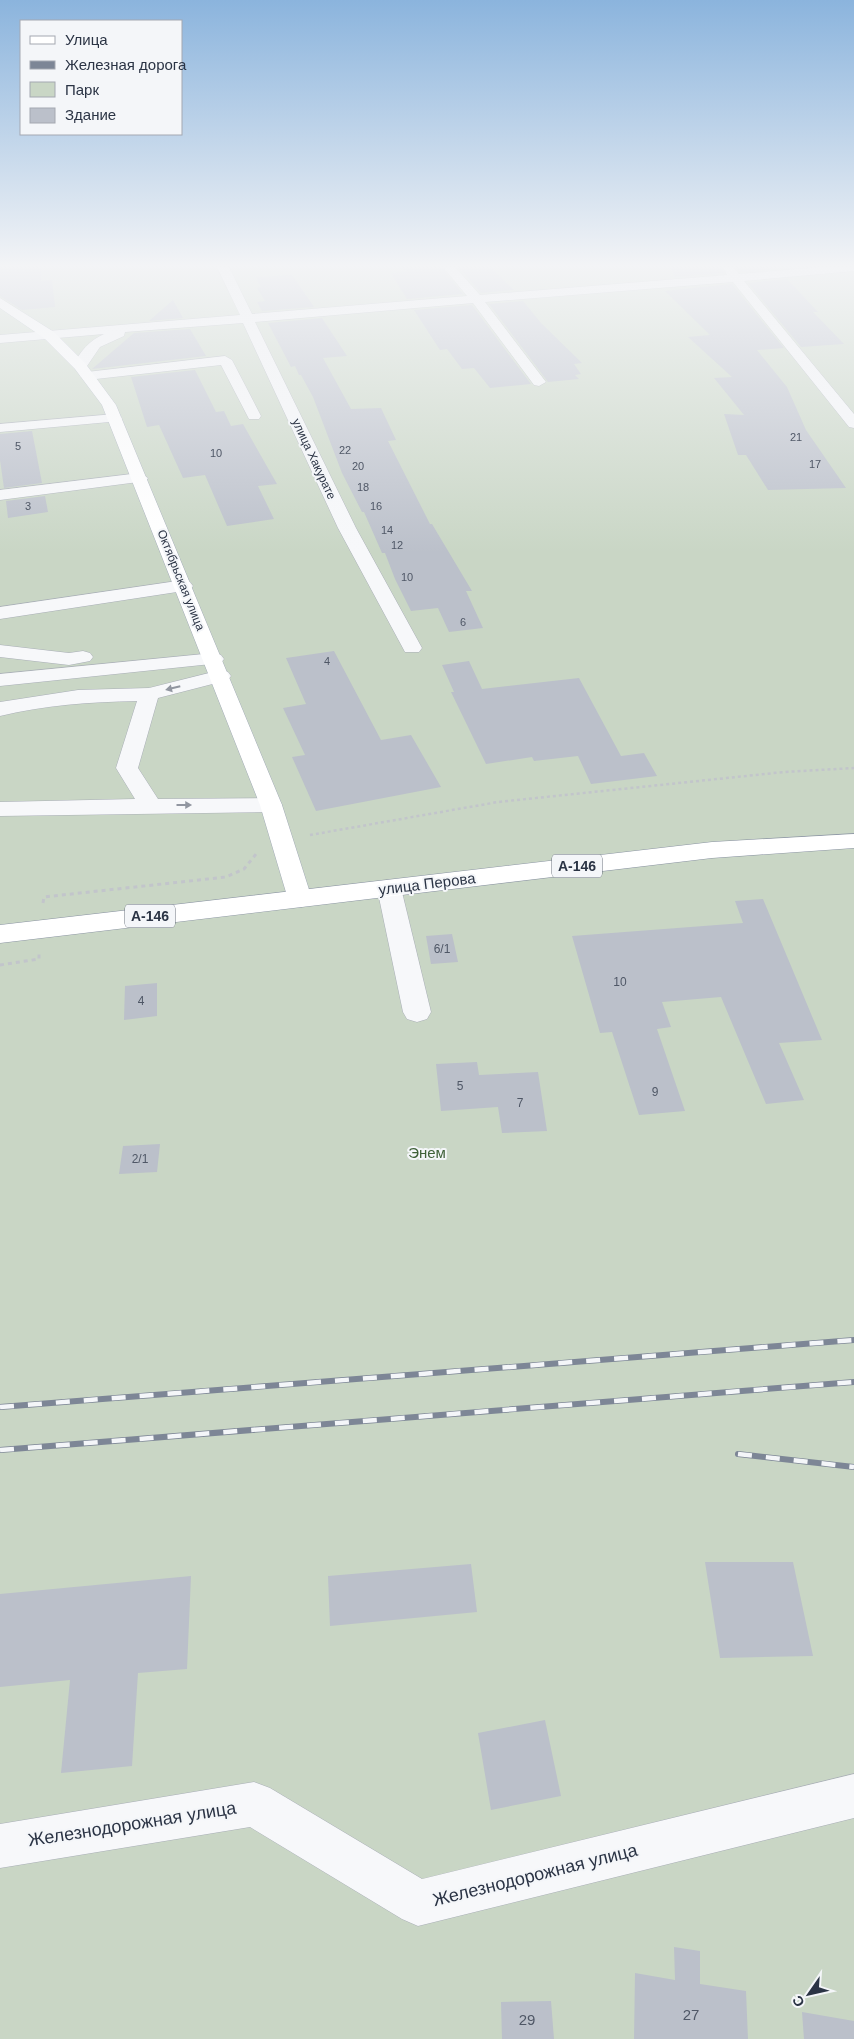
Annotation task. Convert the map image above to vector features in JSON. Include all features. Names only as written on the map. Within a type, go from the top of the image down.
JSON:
[{"type":"main road","name":"Октябрьская улица","points":[[75,362],[109,405],[115,418],[271,805],[284,840],[300,899]]},
{"type":"main road","name":"улица Перова","points":[[0,934],[712,850],[854,841]]},
{"type":"street","points":[[85,362],[84,371],[197,362]]},
{"type":"street","points":[[226,362],[254,416]]},
{"type":"street","name":"улица Хакурате","points":[[267,362],[347,528],[412,648]]},
{"type":"street","points":[[524,362],[539,382]]},
{"type":"street","points":[[804,362],[854,424]]},
{"type":"street","points":[[0,428],[115,418]]},
{"type":"street","points":[[0,496],[140,478]]},
{"type":"street","points":[[0,613],[184,586]]},
{"type":"street","points":[[0,651],[69,659],[181,643],[213,658]]},
{"type":"street","points":[[0,680],[213,658]]},
{"type":"street","points":[[0,710],[8,706],[78,696],[149,694],[213,658]]},
{"type":"street","points":[[149,694],[127,768],[151,806]]},
{"type":"street","points":[[0,809],[271,805]]},
{"type":"street","points":[[389,888],[417,1012]]},
{"type":"street","name":"Железнодорожная улица","points":[[0,1846],[254,1804],[418,1903],[854,1796]]},
{"type":"path","points":[[284,840],[498,802],[784,772],[854,768]]},
{"type":"green space","name":"Энем","points":[[0,362],[854,362],[854,2039],[0,2039]]},
{"type":"building","points":[[100,362],[152,362],[92,369]]},
{"type":"building","points":[[288,362],[325,362],[351,409],[381,408],[396,440],[388,441],[430,524],[432,524],[472,591],[466,591],[483,628],[449,632],[438,608],[411,611],[395,579],[385,553],[382,553],[364,512],[362,512],[342,473],[313,397],[295,366],[291,367]]},
{"type":"building","points":[[457,362],[515,362],[531,384],[490,388],[474,368],[462,369]]},
{"type":"building","points":[[533,362],[582,363],[574,364],[581,374],[575,375],[579,379],[548,382]]},
{"type":"building","points":[[716,362],[767,362],[787,387],[806,430],[846,488],[768,490],[746,455],[738,455],[724,414],[744,415],[714,378],[732,377]]},
{"type":"building","points":[[195,370],[216,412],[224,411],[231,426],[243,424],[277,484],[258,486],[274,519],[227,526],[205,475],[183,478],[159,425],[147,427],[131,377]]},
{"type":"building","points":[[32,431],[42,483],[4,488],[0,460],[0,434]]},
{"type":"building","points":[[45,496],[48,512],[8,518],[6,501]]},
{"type":"building","points":[[334,651],[381,740],[411,735],[441,787],[316,811],[292,757],[305,755],[283,708],[306,704],[286,658]]},
{"type":"building","points":[[469,661],[482,689],[579,678],[621,756],[644,753],[657,776],[591,784],[578,756],[534,761],[532,757],[486,764],[451,692],[454,692],[442,665]]},
{"type":"building","points":[[763,899],[822,1040],[779,1043],[804,1100],[766,1104],[721,997],[662,1002],[671,1027],[657,1029],[685,1111],[639,1115],[612,1032],[600,1033],[572,936],[743,923],[735,901]]},
{"type":"building","points":[[452,934],[458,962],[431,964],[426,936]]},
{"type":"building","points":[[157,983],[157,1016],[124,1020],[125,986]]},
{"type":"building","points":[[477,1062],[479,1075],[538,1072],[547,1131],[502,1133],[498,1107],[441,1111],[436,1064]]},
{"type":"building","points":[[160,1144],[157,1172],[119,1174],[123,1146]]},
{"type":"building","points":[[705,1562],[793,1562],[813,1656],[720,1658]]},
{"type":"building","points":[[471,1564],[477,1612],[330,1626],[328,1576]]},
{"type":"building","points":[[191,1576],[187,1669],[138,1673],[132,1766],[61,1773],[70,1680],[0,1687],[0,1594]]},
{"type":"building","points":[[545,1720],[561,1796],[491,1810],[478,1733]]},
{"type":"building","points":[[674,1947],[700,1951],[700,1984],[746,1991],[748,2039],[634,2039],[635,1973],[675,1980]]},
{"type":"building","points":[[551,2001],[554,2039],[502,2039],[501,2002]]},
{"type":"building","points":[[802,2012],[854,2021],[854,2039],[804,2039]]},
{"type":"railway","points":[[0,1407],[854,1340]]},
{"type":"railway","points":[[0,1450],[854,1382]]},
{"type":"railway","points":[[738,1454],[854,1467]]}]
